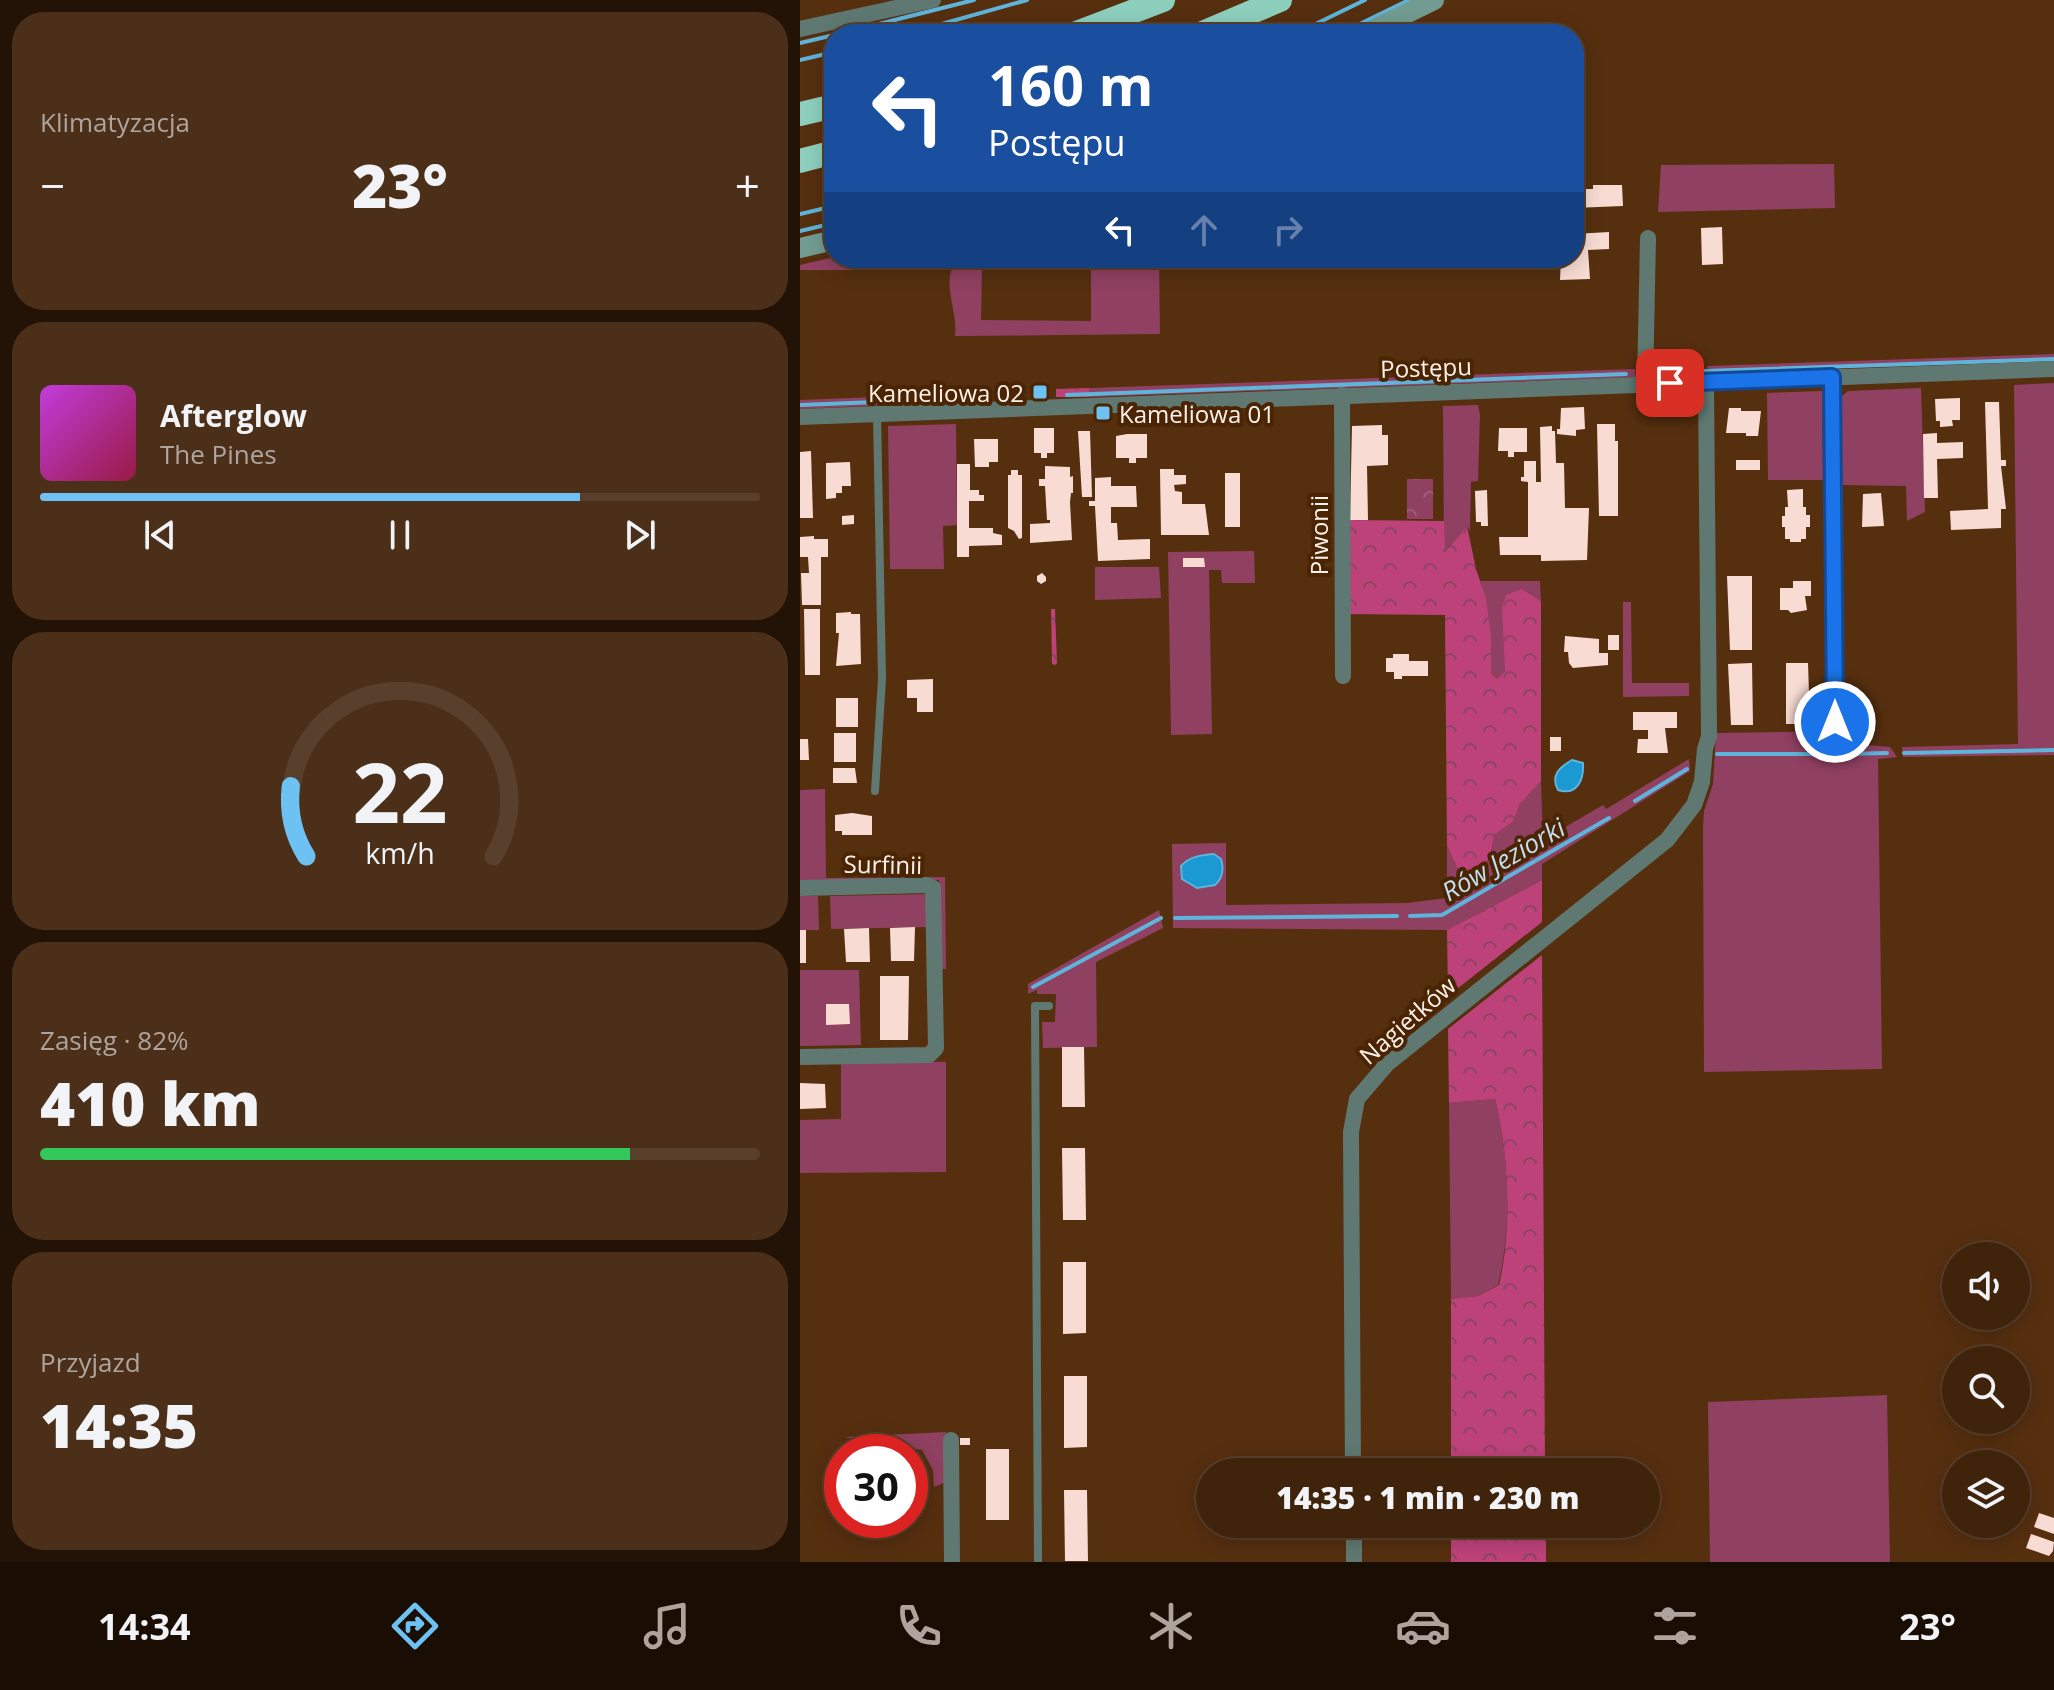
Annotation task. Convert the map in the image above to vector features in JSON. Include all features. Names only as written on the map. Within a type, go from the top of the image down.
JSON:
[{"type":"highway","points":[[1100,24],[1163,0]]},
{"type":"highway","points":[[1224,24],[1280,0]]},
{"type":"highway","points":[[800,114],[824,108]]},
{"type":"highway","points":[[800,161],[824,155]]},
{"type":"street","points":[[800,29],[933,0]]},
{"type":"street","points":[[1385,24],[1434,0]]},
{"type":"street","points":[[1645,384],[1648,238]]},
{"type":"street","points":[[800,248],[824,242]]},
{"type":"street","name":"Postępu","points":[[800,417],[2054,369]]},
{"type":"street","points":[[1832,377],[1835,722]]},
{"type":"street","name":"Nagietków","points":[[1353,1458],[1351,1132],[1357,1099],[1387,1064],[1667,840],[1694,805],[1702,782],[1709,732],[1700,382]]},
{"type":"street","name":"Piwonii","points":[[1342,395],[1343,676]]},
{"type":"street","name":"Surfinii","points":[[800,888],[931,886],[934,891],[936,1048],[932,1054],[800,1057]]},
{"type":"street","points":[[951,1440],[952,1562]]},
{"type":"street","points":[[1354,1538],[1354,1562]]},
{"type":"lane","points":[[875,791],[882,679],[877,414]]},
{"type":"lane","points":[[1038,1562],[1035,1006],[1049,1006]]},
{"type":"green space","points":[[1834,164],[1835,208],[1658,212],[1661,165]]},
{"type":"green space","points":[[824,259],[824,268],[893,270],[800,270],[800,265]]},
{"type":"green space","points":[[1091,268],[1159,268],[1160,334],[955,336],[950,284],[952,269],[982,269],[981,320],[1091,321]]},
{"type":"green space","points":[[2054,354],[2054,361],[1708,372],[1707,366]]},
{"type":"green space","points":[[1635,369],[1636,377],[1089,397],[1089,388]]},
{"type":"green space","points":[[2054,383],[2054,755],[1903,757],[1902,747],[2018,744],[2014,385]]},
{"type":"green space","points":[[1089,388],[1089,397],[1056,397],[1056,389]]},
{"type":"green space","points":[[1921,388],[1925,512],[1907,521],[1906,486],[1842,485],[1841,397],[1848,391]]},
{"type":"green space","points":[[1822,391],[1823,480],[1768,480],[1767,393]]},
{"type":"green space","points":[[978,393],[978,397],[958,402],[800,409],[800,400]]},
{"type":"green space","points":[[1478,405],[1478,481],[1471,482],[1470,531],[1467,526],[1444,553],[1443,406]]},
{"type":"green space","points":[[956,424],[957,525],[943,526],[944,569],[890,569],[888,426]]},
{"type":"green space","points":[[1407,479],[1433,479],[1433,519],[1407,519]]},
{"type":"green space","points":[[1347,520],[1444,521],[1445,552],[1467,526],[1486,599],[1491,636],[1491,673],[1497,679],[1505,671],[1502,607],[1506,595],[1522,589],[1541,601],[1541,781],[1520,804],[1513,822],[1494,835],[1487,861],[1470,882],[1458,869],[1447,846],[1445,615],[1347,614]]},
{"type":"green space","points":[[1254,551],[1255,583],[1222,583],[1221,570],[1209,570],[1212,734],[1171,735],[1168,552]]},
{"type":"green space","points":[[1095,567],[1159,567],[1161,598],[1095,600]]},
{"type":"green space","points":[[1480,581],[1540,581],[1541,601],[1522,589],[1505,656],[1505,671],[1497,679],[1491,673],[1489,627]]},
{"type":"green space","points":[[1623,602],[1631,602],[1632,683],[1689,683],[1689,696],[1623,697]]},
{"type":"green space","points":[[1051,609],[1055,609],[1055,665],[1052,664]]},
{"type":"green space","points":[[1834,731],[1833,759],[1839,759],[1847,736],[1855,744],[1890,747],[1897,757],[1878,759],[1882,1069],[1704,1072],[1703,826],[1704,811],[1713,784],[1716,733]]},
{"type":"green space","points":[[1689,759],[1690,771],[1542,864],[1542,880],[1447,930],[1173,928],[1172,844],[1226,843],[1226,905],[1407,903],[1447,898],[1447,846],[1458,869],[1471,882],[1488,861],[1494,835],[1513,822],[1520,804],[1541,781],[1543,840],[1603,805],[1606,809]]},
{"type":"green space","points":[[825,789],[826,878],[945,877],[946,969],[940,969],[939,880],[800,881],[800,790]]},
{"type":"green space","points":[[1542,880],[1542,922],[1448,996],[1447,930]]},
{"type":"green space","points":[[928,894],[929,927],[831,929],[830,896]]},
{"type":"green space","points":[[800,896],[818,896],[819,930],[800,930]]},
{"type":"green space","points":[[1159,910],[1163,928],[1096,962],[1097,1047],[1043,1048],[1042,1022],[1055,1022],[1056,994],[1037,994],[1037,990],[1028,994],[1028,984]]},
{"type":"green space","points":[[1542,955],[1545,1458],[1451,1458],[1451,1299],[1478,1296],[1499,1285],[1506,1240],[1507,1192],[1495,1099],[1449,1103],[1448,1029]]},
{"type":"green space","points":[[800,970],[859,970],[861,1045],[800,1046]]},
{"type":"green space","points":[[841,1060],[946,1062],[946,1172],[800,1173],[800,1120],[841,1119]]},
{"type":"green space","points":[[1495,1099],[1507,1192],[1505,1240],[1498,1285],[1478,1296],[1451,1299],[1449,1103]]},
{"type":"green space","points":[[1887,1395],[1890,1562],[1710,1562],[1708,1402]]},
{"type":"green space","points":[[946,1432],[946,1482],[934,1487],[933,1470],[928,1461],[928,1434],[905,1434]]},
{"type":"green space","points":[[1451,1538],[1546,1538],[1546,1562],[1451,1562]]},
{"type":"water","points":[[1572,760],[1583,763],[1581,781],[1570,791],[1558,790],[1556,776]]},
{"type":"water","points":[[1214,854],[1221,859],[1222,866],[1221,876],[1215,885],[1197,888],[1182,879],[1181,866],[1188,860]]},
{"type":"building","points":[[1593,185],[1622,185],[1623,206],[1584,208],[1584,189],[1593,189]]},
{"type":"building","points":[[1722,227],[1723,264],[1702,265],[1701,228]]},
{"type":"building","points":[[1609,232],[1609,249],[1588,250],[1590,279],[1560,280],[1561,268],[1584,268],[1584,233]]},
{"type":"building","points":[[1960,398],[1960,420],[1952,420],[1953,426],[1940,427],[1940,421],[1936,421],[1935,399]]},
{"type":"building","points":[[1985,402],[1999,402],[2001,460],[2006,460],[2006,466],[2001,466],[2006,509],[2001,509],[2001,528],[1951,530],[1950,511],[1988,509]]},
{"type":"building","points":[[1584,407],[1585,429],[1576,430],[1576,436],[1557,434],[1561,408]]},
{"type":"building","points":[[1729,408],[1761,411],[1758,436],[1726,433]]},
{"type":"building","points":[[1597,424],[1615,424],[1615,441],[1618,441],[1618,516],[1599,516]]},
{"type":"building","points":[[1382,425],[1382,435],[1388,435],[1388,465],[1367,466],[1368,520],[1350,520],[1352,426]]},
{"type":"building","points":[[1552,426],[1552,431],[1555,431],[1556,463],[1564,463],[1565,508],[1589,508],[1587,560],[1541,561],[1541,555],[1500,555],[1499,537],[1528,537],[1528,482],[1521,481],[1524,461],[1536,461],[1536,482],[1541,482],[1540,427]]},
{"type":"building","points":[[1034,428],[1054,428],[1054,453],[1047,453],[1047,458],[1041,458],[1041,453],[1034,453]]},
{"type":"building","points":[[1499,428],[1527,428],[1527,452],[1514,452],[1514,457],[1508,457],[1508,451],[1498,451]]},
{"type":"building","points":[[1078,431],[1090,431],[1092,497],[1082,497]]},
{"type":"building","points":[[1937,433],[1937,443],[1963,442],[1963,458],[1937,459],[1938,498],[1924,498],[1923,434]]},
{"type":"building","points":[[1147,434],[1147,458],[1136,458],[1136,463],[1129,463],[1129,458],[1116,458],[1116,436]]},
{"type":"building","points":[[974,439],[998,439],[998,462],[989,462],[989,467],[975,467]]},
{"type":"building","points":[[811,451],[813,518],[800,518],[800,452]]},
{"type":"building","points":[[1736,460],[1760,460],[1760,470],[1736,470]]},
{"type":"building","points":[[850,462],[851,486],[842,486],[842,493],[836,493],[836,498],[826,499],[826,463]]},
{"type":"building","points":[[957,464],[970,464],[970,490],[979,490],[979,495],[984,495],[984,501],[969,501],[969,528],[993,528],[993,533],[1002,535],[1002,545],[969,546],[969,557],[957,557]]},
{"type":"building","points":[[1045,466],[1070,467],[1070,477],[1073,476],[1070,502],[1072,540],[1030,543],[1030,524],[1050,523],[1047,520],[1045,486],[1039,486],[1039,479],[1045,479]]},
{"type":"building","points":[[1160,469],[1174,469],[1174,475],[1186,475],[1186,484],[1174,485],[1175,491],[1182,492],[1182,504],[1205,504],[1209,535],[1161,535]]},
{"type":"building","points":[[1011,470],[1018,470],[1018,475],[1022,475],[1022,538],[1019,539],[1008,528],[1008,475],[1011,475]]},
{"type":"building","points":[[1225,473],[1240,473],[1240,527],[1225,527]]},
{"type":"building","points":[[1111,477],[1111,486],[1136,486],[1137,507],[1111,507],[1111,523],[1117,523],[1118,540],[1150,539],[1150,559],[1098,561],[1095,506],[1089,506],[1089,501],[1095,501],[1095,478]]},
{"type":"building","points":[[1803,489],[1803,507],[1806,507],[1806,515],[1810,515],[1810,527],[1806,527],[1806,539],[1790,542],[1790,539],[1785,539],[1785,527],[1782,527],[1782,516],[1785,516],[1785,507],[1788,507],[1787,490]]},
{"type":"building","points":[[1487,490],[1488,526],[1481,526],[1481,522],[1476,522],[1475,491]]},
{"type":"building","points":[[1881,493],[1884,526],[1862,527],[1863,494]]},
{"type":"building","points":[[854,515],[854,524],[842,525],[842,516]]},
{"type":"building","points":[[814,536],[814,539],[828,539],[828,557],[821,557],[821,605],[802,605],[801,573],[809,573],[808,557],[800,557],[800,537]]},
{"type":"building","points":[[1183,558],[1204,558],[1205,567],[1183,567]]},
{"type":"building","points":[[1042,573],[1046,581],[1041,584],[1037,576]]},
{"type":"building","points":[[1727,576],[1752,576],[1752,650],[1730,650]]},
{"type":"building","points":[[1793,581],[1811,581],[1811,596],[1805,596],[1807,610],[1791,613],[1780,610],[1780,588],[1793,588]]},
{"type":"building","points":[[804,609],[820,609],[820,675],[805,675]]},
{"type":"building","points":[[836,613],[860,614],[861,664],[836,666],[839,633],[836,633]]},
{"type":"building","points":[[1608,635],[1619,635],[1619,650],[1608,650]]},
{"type":"building","points":[[1565,636],[1599,639],[1599,653],[1608,653],[1608,665],[1573,668],[1568,652],[1564,652]]},
{"type":"building","points":[[1393,654],[1409,654],[1409,661],[1428,661],[1428,676],[1394,679],[1394,672],[1386,672],[1386,658],[1393,658]]},
{"type":"building","points":[[1752,663],[1753,725],[1731,725],[1728,664]]},
{"type":"building","points":[[1786,663],[1808,663],[1810,724],[1786,724]]},
{"type":"building","points":[[933,679],[933,712],[917,712],[917,698],[907,698],[907,680]]},
{"type":"building","points":[[836,698],[858,698],[858,727],[836,727]]},
{"type":"building","points":[[1633,712],[1677,712],[1677,728],[1665,728],[1668,753],[1637,753],[1638,739],[1648,739],[1648,730],[1633,730]]},
{"type":"building","points":[[834,733],[856,733],[856,762],[834,762]]},
{"type":"building","points":[[1550,737],[1561,737],[1561,751],[1550,751]]},
{"type":"building","points":[[800,739],[808,739],[809,760],[800,760]]},
{"type":"building","points":[[833,768],[855,768],[857,783],[833,783]]},
{"type":"building","points":[[852,813],[872,816],[872,835],[842,835],[842,831],[835,831],[835,815]]},
{"type":"building","points":[[915,927],[914,961],[891,961],[890,928]]},
{"type":"building","points":[[869,928],[870,962],[846,962],[844,929]]},
{"type":"building","points":[[800,930],[806,930],[806,963],[800,963]]},
{"type":"building","points":[[880,976],[909,976],[908,1040],[880,1040]]},
{"type":"building","points":[[826,1004],[849,1004],[850,1024],[826,1025]]},
{"type":"building","points":[[1062,1047],[1084,1047],[1085,1107],[1062,1107]]},
{"type":"building","points":[[800,1083],[825,1084],[826,1108],[800,1109]]},
{"type":"building","points":[[1062,1148],[1085,1148],[1086,1220],[1063,1220]]},
{"type":"building","points":[[1063,1262],[1086,1262],[1086,1333],[1063,1334]]},
{"type":"building","points":[[1064,1376],[1087,1376],[1087,1447],[1064,1448]]},
{"type":"building","points":[[960,1438],[970,1438],[970,1445],[960,1445]]},
{"type":"building","points":[[986,1449],[1009,1449],[1009,1520],[986,1520]]},
{"type":"building","points":[[1064,1490],[1087,1490],[1088,1561],[1065,1561]]},
{"type":"building","points":[[2039,1513],[2054,1518],[2054,1534],[2034,1527]]},
{"type":"building","points":[[2031,1534],[2054,1542],[2053,1551],[2049,1556],[2026,1548]]},
{"type":"waterway","points":[[879,24],[974,0]]},
{"type":"waterway","points":[[942,24],[1027,0]]},
{"type":"waterway","points":[[1316,24],[1365,0]]},
{"type":"waterway","points":[[1360,24],[1409,0]]},
{"type":"waterway","points":[[800,43],[824,37]]},
{"type":"waterway","points":[[800,60],[824,54]]},
{"type":"waterway","points":[[800,214],[824,208]]},
{"type":"waterway","points":[[800,231],[824,225]]},
{"type":"waterway","points":[[1676,372],[2054,359]]},
{"type":"waterway","points":[[1067,395],[1626,374]]},
{"type":"waterway","points":[[800,405],[952,399]]},
{"type":"waterway","name":"Rów Jeziorki","points":[[1904,753],[2054,750]]},
{"type":"waterway","name":"Rów Jeziorki","points":[[1843,754],[1887,753]]},
{"type":"waterway","name":"Rów Jeziorki","points":[[1717,754],[1828,754]]},
{"type":"waterway","name":"Rów Jeziorki","points":[[1635,801],[1687,769]]},
{"type":"waterway","name":"Rów Jeziorki","points":[[1410,916],[1442,915],[1609,818]]},
{"type":"waterway","name":"Rów Jeziorki","points":[[1175,918],[1397,916]]},
{"type":"waterway","name":"Rów Jeziorki","points":[[1033,987],[1161,918]]},
{"type":"place","name":"Kameliowa 02","points":[[1040,392]]},
{"type":"place","name":"Kameliowa 01","points":[[1103,413]]},
{"type":"route","points":[[1670,383],[1832,377],[1835,722]]}]
